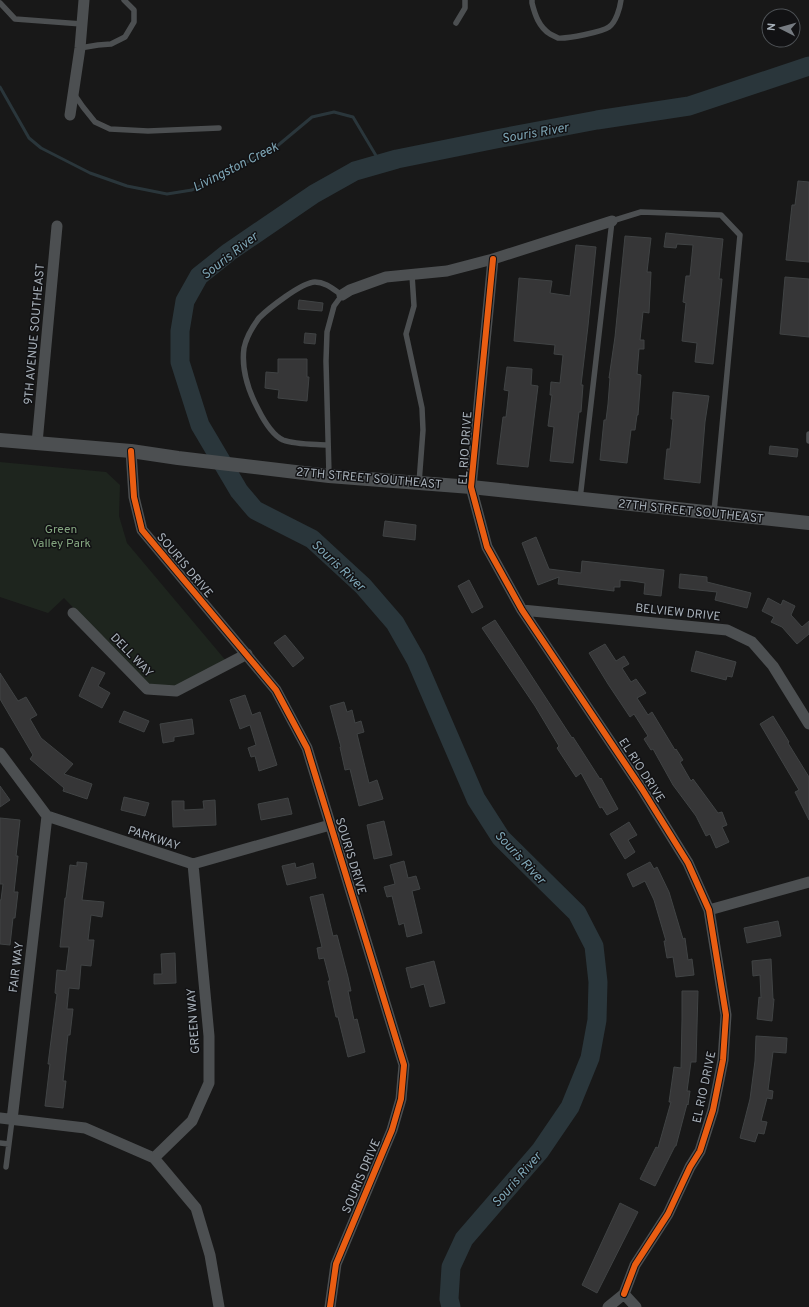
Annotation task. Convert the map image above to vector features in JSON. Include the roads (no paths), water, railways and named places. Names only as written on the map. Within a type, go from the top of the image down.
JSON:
[{"type":"street","points":[[70,115],[80,48],[84,0]]},
{"type":"street","points":[[342,295],[350,290],[386,277],[447,271],[493,259],[612,222]]},
{"type":"street","name":"9TH AVENUE SOUTHEAST","points":[[37,444],[57,226]]},
{"type":"street","name":"EL RIO DRIVE","points":[[493,259],[471,487],[487,547],[522,610],[642,789],[688,863],[709,910],[726,1015],[723,1060],[713,1110],[700,1150],[690,1167],[668,1214],[636,1265],[624,1294],[608,1307]]},
{"type":"street","name":"27TH STREET SOUTHEAST","points":[[0,440],[131,451],[329,476],[471,487],[809,523]]},
{"type":"street","name":"SOURIS DRIVE","points":[[131,451],[134,497],[142,530],[276,690],[307,748],[404,1065],[401,1099],[394,1124],[336,1264],[330,1307]]},
{"type":"street","name":"BELVIEW DRIVE","points":[[522,610],[727,630],[752,642],[773,666],[809,724]]},
{"type":"street","name":"DELL WAY","points":[[73,613],[147,689],[176,691],[246,654]]},
{"type":"street","points":[[0,753],[46,816]]},
{"type":"street","name":"PARKWAY","points":[[46,816],[193,864]]},
{"type":"street","name":"FAIR WAY","points":[[12,1120],[46,816]]},
{"type":"street","points":[[193,864],[330,825]]},
{"type":"street","name":"GREEN WAY","points":[[154,1158],[192,1121],[208,1083],[209,1036],[193,864]]},
{"type":"street","points":[[709,910],[809,882]]},
{"type":"street","points":[[0,1118],[85,1128],[154,1158],[196,1208],[210,1255],[219,1307]]},
{"type":"street","points":[[624,1294],[636,1307]]},
{"type":"lane","points":[[80,48],[111,44],[125,37],[134,22],[134,10],[124,0]]},
{"type":"lane","points":[[456,23],[465,8],[466,0]]},
{"type":"lane","points":[[532,0],[540,24],[549,34],[558,38],[570,38],[599,32],[610,27],[620,10],[621,0]]},
{"type":"lane","points":[[0,4],[15,19],[82,24]]},
{"type":"lane","points":[[73,92],[95,122],[110,129],[148,131],[219,128]]},
{"type":"lane","points":[[580,499],[612,222],[641,212],[721,215],[740,235],[714,514]]},
{"type":"lane","points":[[412,275],[414,306],[406,334],[422,408],[424,430],[419,483]]},
{"type":"lane","points":[[328,446],[290,442],[281,439],[271,430],[262,416],[246,381],[243,365],[244,347],[249,334],[259,319],[274,305],[302,286],[314,281],[327,284],[342,295],[334,306],[327,332],[326,361],[329,476]]},
{"type":"lane","points":[[809,434],[809,441]]},
{"type":"lane","points":[[6,1167],[12,1120]]},
{"type":"lane","points":[[0,1143],[9,1144]]},
{"type":"waterway","name":"Souris River","points":[[451,1307],[449,1299],[451,1267],[464,1239],[540,1151],[570,1107],[590,1058],[597,1020],[598,982],[594,946],[577,913],[501,838],[476,799],[416,660],[395,623],[363,586],[312,539],[255,510],[239,491],[200,425],[180,362],[180,331],[185,301],[199,276],[229,252],[314,194],[355,171],[397,159],[496,139],[597,120],[689,106],[809,66]]},
{"type":"waterway","name":"Livingston Creek","points":[[0,87],[29,138],[41,148],[90,173],[127,186],[167,194],[192,190],[276,147],[312,117],[334,112],[353,117],[381,164]]},
{"type":"park label","name":"Green Valley Park","points":[[61,536]]}]
